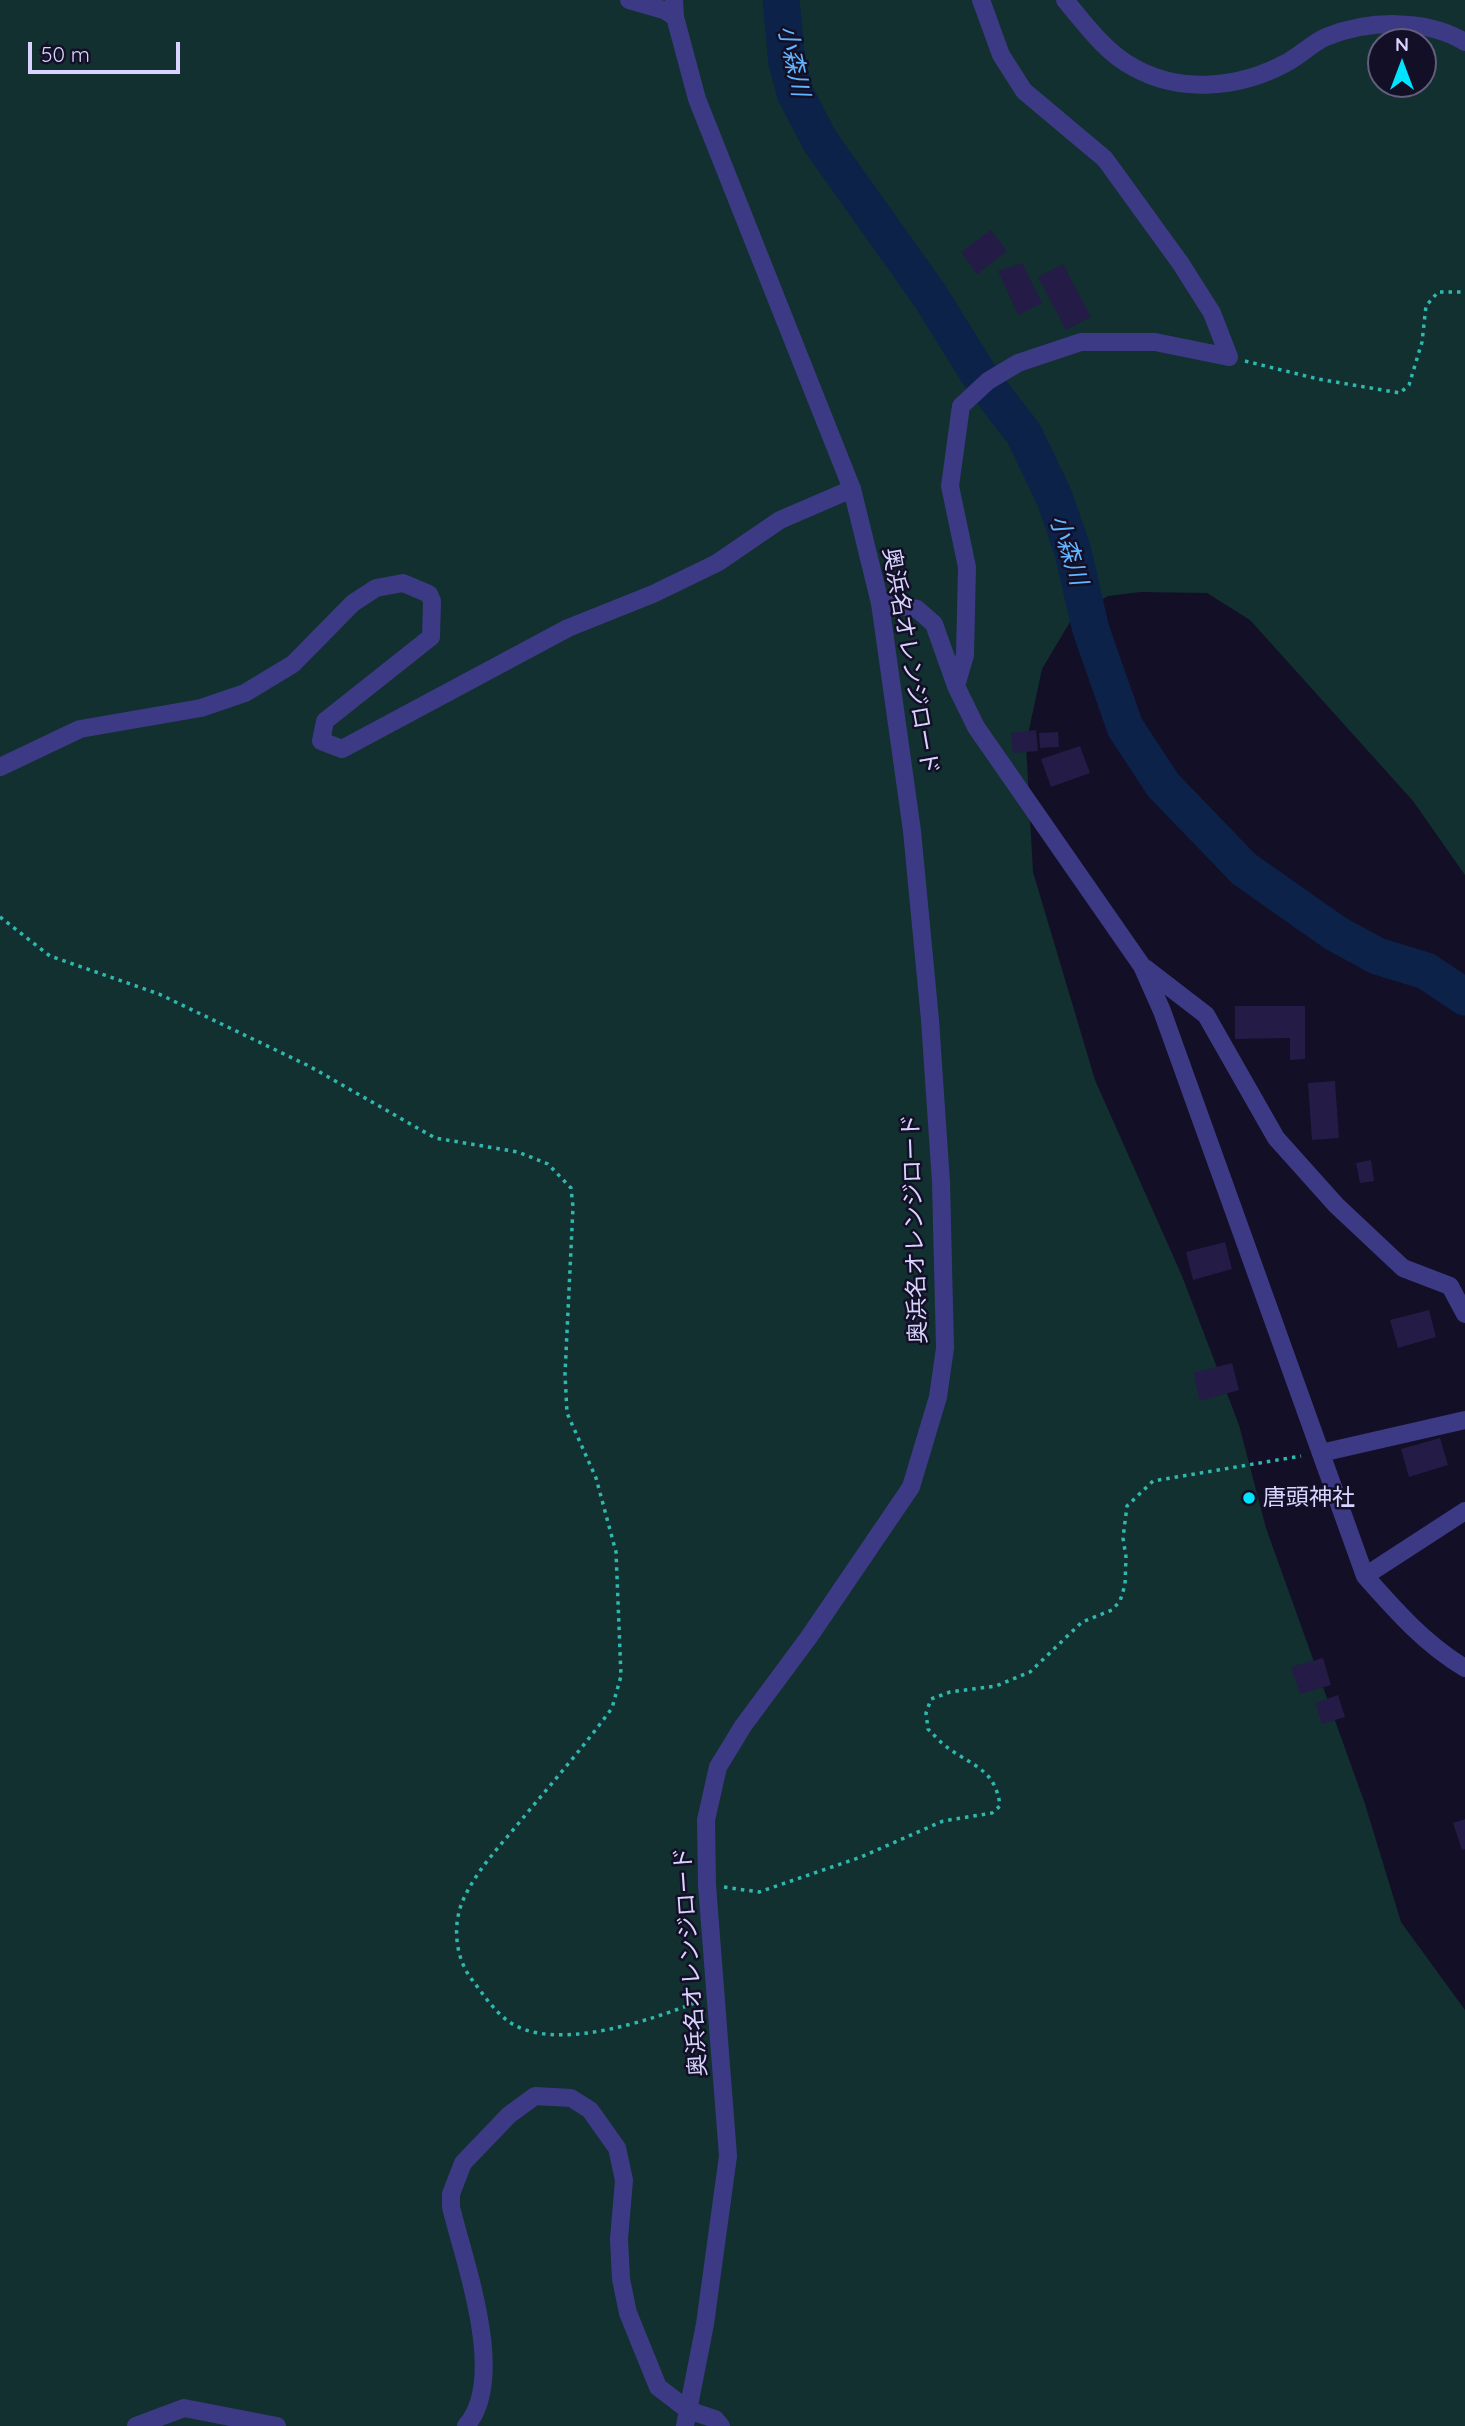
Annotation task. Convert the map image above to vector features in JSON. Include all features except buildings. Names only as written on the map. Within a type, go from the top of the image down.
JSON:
[{"type":"street","points":[[629,0],[664,10],[674,8]]},
{"type":"street","points":[[981,0],[1001,55],[1024,91],[1105,159],[1181,264],[1212,313],[1229,357]]},
{"type":"street","points":[[1065,0],[1092,34],[1133,67],[1160,78],[1198,86],[1242,81],[1286,63],[1325,38],[1368,25],[1421,25],[1465,42]]},
{"type":"street","name":"奥浜名オレンジロード","points":[[674,8],[697,99],[852,489],[880,603],[912,831],[930,1020],[941,1182],[943,1360],[938,1397],[911,1486],[809,1637],[743,1726],[718,1767],[706,1820],[707,1885],[728,2156],[705,2324],[686,2418]]},
{"type":"street","points":[[956,686],[965,655],[967,567],[950,486],[961,406],[988,382],[1018,363],[1081,342],[1155,342],[1229,357]]},
{"type":"street","points":[[0,767],[80,729],[201,708],[245,693],[293,664],[353,603],[376,588],[402,583],[418,588],[429,594],[432,601],[431,637],[325,721],[321,741],[342,749],[568,628],[717,563],[779,520],[852,489]]},
{"type":"street","points":[[880,603],[917,609],[934,624],[956,686],[976,727],[1142,966],[1162,1011],[1365,1576],[1401,1617],[1438,1651],[1465,1668]]},
{"type":"street","points":[[1142,966],[1206,1015],[1276,1138],[1336,1205],[1403,1268],[1450,1286],[1465,1314]]},
{"type":"street","points":[[1321,1453],[1465,1420]]},
{"type":"street","points":[[1365,1576],[1465,1511]]},
{"type":"street","points":[[466,2426],[474,2417],[482,2390],[484,2347],[451,2207],[451,2194],[463,2163],[509,2115],[535,2096],[571,2098],[590,2110],[617,2148],[624,2180],[619,2239],[621,2279],[628,2313],[658,2387],[686,2418],[715,2420],[721,2426]]},
{"type":"street","points":[[136,2426],[184,2408],[277,2426]]},
{"type":"path","points":[[1229,357],[1318,379],[1399,393],[1409,385],[1422,342],[1426,306],[1438,292],[1465,292]]},
{"type":"path","points":[[0,917],[50,956],[172,1000],[310,1066],[435,1138],[518,1152],[548,1164],[571,1188],[573,1207],[565,1374],[567,1413],[596,1478],[617,1552],[621,1676],[612,1708],[484,1865],[463,1899],[456,1951],[464,1970],[495,2009],[509,2022],[535,2032],[586,2034],[622,2028],[715,1994]]},
{"type":"path","points":[[707,1885],[759,1892],[861,1857],[943,1821],[992,1813],[999,1806],[998,1793],[989,1776],[970,1759],[948,1749],[928,1729],[926,1713],[931,1699],[950,1692],[996,1686],[1030,1672],[1082,1622],[1112,1610],[1120,1601],[1125,1585],[1126,1557],[1123,1538],[1127,1506],[1153,1482],[1321,1453]]},
{"type":"green space","points":[[0,0],[1465,0],[1465,875],[1413,801],[1250,620],[1207,593],[1140,592],[1108,596],[1073,617],[1042,669],[1026,744],[1033,872],[1095,1080],[1182,1276],[1239,1425],[1266,1528],[1365,1804],[1401,1922],[1465,2010],[1465,2426],[0,2426]]},
{"type":"waterway","name":"小森川","points":[[781,0],[787,63],[795,93],[820,141],[930,296],[983,381],[1024,434],[1055,499],[1073,552],[1091,630],[1125,727],[1163,785],[1244,869],[1335,933],[1377,956],[1426,971],[1465,997]]},
{"type":"place","name":"唐頭神社","points":[[1249,1498]]}]
